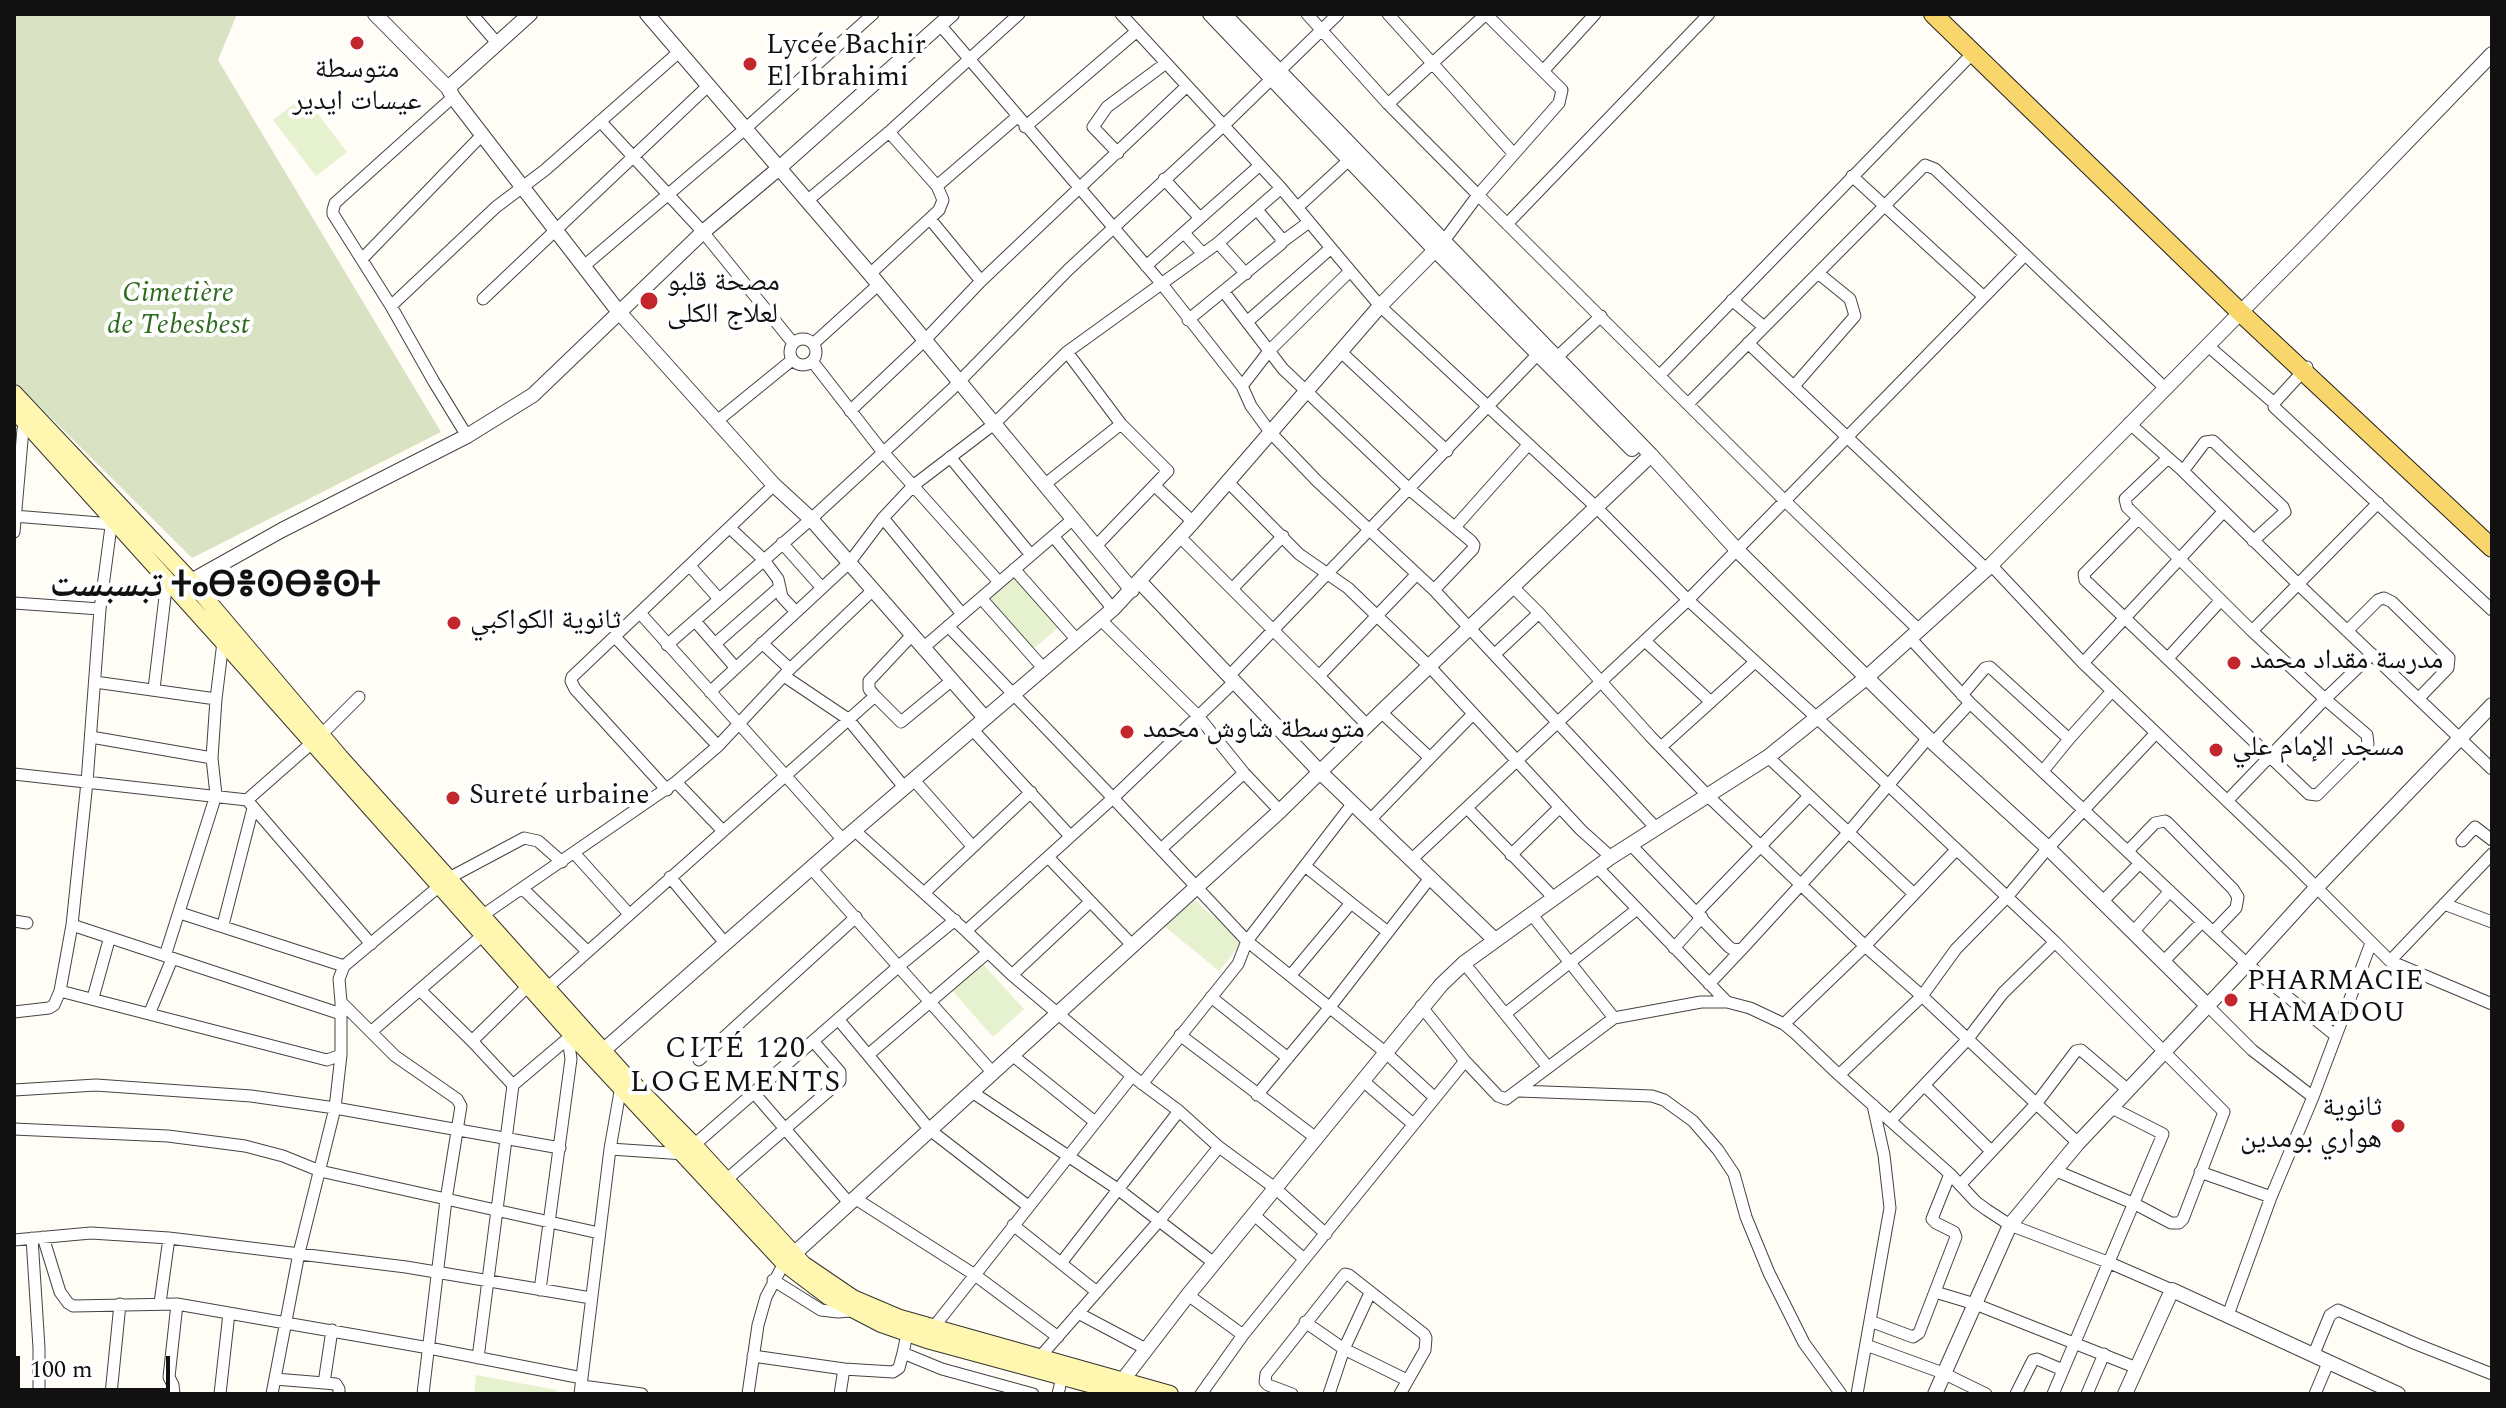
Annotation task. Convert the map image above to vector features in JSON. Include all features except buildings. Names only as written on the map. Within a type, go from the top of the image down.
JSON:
[{"type":"main road","points":[[1933,14],[2243,309],[2492,538]]},
{"type":"main road","points":[[1943,14],[2243,309]]},
{"type":"main road","points":[[2306,368],[2492,548]]},
{"type":"main road","points":[[14,393],[444,882],[483,935],[570,1036],[599,1055]]},
{"type":"main road","points":[[14,410],[23,429],[167,580],[185,587],[223,642],[317,738]]},
{"type":"main road","points":[[444,882],[483,915],[547,988],[599,1055],[817,1288],[851,1311],[907,1334],[1016,1365],[1060,1386],[1170,1394]]},
{"type":"main road","points":[[689,1150],[726,1180],[789,1258],[853,1298],[933,1328],[1039,1358],[1122,1389]]},
{"type":"street","points":[[375,14],[451,93],[618,311],[774,485],[811,519],[985,718]]},
{"type":"street","points":[[472,14],[497,43]]},
{"type":"street","points":[[467,436],[333,214],[333,206],[530,14]]},
{"type":"street","points":[[584,266],[745,129],[873,14]]},
{"type":"street","points":[[185,587],[298,521],[467,436],[533,395],[703,232],[952,14]]},
{"type":"street","points":[[807,201],[889,132],[1019,14]]},
{"type":"street","points":[[1121,14],[1298,207],[1380,306],[1596,507],[1688,600],[2055,942],[2224,1112],[2179,1223],[2171,1223],[2135,1204],[2054,1170]]},
{"type":"street","points":[[1210,14],[1274,74],[1439,246],[1537,355],[1647,458],[1866,678],[2048,848],[2252,1050],[2313,1097]]},
{"type":"street","points":[[1224,14],[1349,160],[1556,358],[1647,458]]},
{"type":"street","points":[[1307,14],[1388,104],[1915,634],[1966,699],[2247,964],[2336,1036]]},
{"type":"street","points":[[667,645],[811,519],[958,381],[1068,270],[1338,14]]},
{"type":"street","points":[[1388,14],[1513,153]]},
{"type":"street","points":[[599,1055],[908,783],[1101,620],[1136,586],[1380,306],[1439,246],[1513,153],[1559,103],[1562,90],[1486,14],[1388,104]]},
{"type":"street","points":[[1544,70],[1595,14]]},
{"type":"street","points":[[1507,224],[1709,14]]},
{"type":"street","points":[[651,15],[1096,546],[1233,678],[1320,772],[1495,940]]},
{"type":"street","points":[[941,26],[1161,283],[1242,386],[1251,406],[1270,432],[1317,481],[1434,590],[1656,828]]},
{"type":"street","points":[[1025,127],[1137,31]]},
{"type":"street","points":[[391,306],[496,207],[524,187],[679,52]]},
{"type":"street","points":[[1660,375],[1973,53]]},
{"type":"street","points":[[1122,1389],[1146,1349],[1253,1214],[1421,1006],[1464,963],[1611,857],[1768,757],[1866,678],[1989,567],[2492,54]]},
{"type":"street","points":[[1118,153],[1093,127],[1107,107],[1166,63]]},
{"type":"street","points":[[483,299],[709,85]]},
{"type":"street","points":[[850,411],[925,340],[981,281],[1187,86]]},
{"type":"street","points":[[937,186],[1017,117]]},
{"type":"street","points":[[600,121],[703,232],[793,343]]},
{"type":"street","points":[[813,344],[939,210],[943,200],[937,186],[889,132]]},
{"type":"street","points":[[362,259],[482,135]]},
{"type":"street","points":[[1298,207],[1349,160]]},
{"type":"street","points":[[1146,266],[1259,166]]},
{"type":"street","points":[[1688,404],[1921,167],[1929,166],[2165,388]]},
{"type":"street","points":[[1852,176],[1984,297]]},
{"type":"street","points":[[1164,179],[1200,218]]},
{"type":"street","points":[[710,692],[849,563],[883,518],[914,485],[994,424],[1067,352],[1218,243],[1281,188]]},
{"type":"street","points":[[1257,210],[1282,242]]},
{"type":"street","points":[[930,219],[981,281]]},
{"type":"street","points":[[1188,320],[1309,222]]},
{"type":"street","points":[[1184,233],[1203,254]]},
{"type":"street","points":[[1218,243],[1246,274]]},
{"type":"street","points":[[1248,321],[1331,248]]},
{"type":"street","points":[[1411,860],[1688,600],[2025,255]]},
{"type":"street","points":[[1242,386],[1269,351],[1350,271]]},
{"type":"street","points":[[1794,386],[1855,316],[1850,299],[1818,273]]},
{"type":"street","points":[[1224,292],[1283,369],[1409,489],[1474,545],[1434,590]]},
{"type":"street","points":[[1732,300],[1764,327]]},
{"type":"street","points":[[1556,358],[1601,316]]},
{"type":"street","points":[[792,360],[804,365],[812,361],[816,353],[813,344],[806,339],[793,343]]},
{"type":"street","points":[[792,360],[790,351],[793,343]]},
{"type":"street","points":[[1748,343],[1989,567],[2083,663],[2390,961],[2492,1004]]},
{"type":"street","points":[[2207,345],[2274,403],[2274,407],[2492,610]]},
{"type":"street","points":[[1340,351],[1447,451]]},
{"type":"street","points":[[1067,352],[1121,424],[1168,471],[1096,546]]},
{"type":"street","points":[[966,931],[1198,716],[1328,572],[1537,355]]},
{"type":"street","points":[[717,421],[792,360]]},
{"type":"street","points":[[812,361],[882,451],[999,582]]},
{"type":"street","points":[[2274,403],[2306,368]]},
{"type":"street","points":[[2129,423],[2183,471],[2492,769]]},
{"type":"street","points":[[1044,485],[1121,424]]},
{"type":"street","points":[[14,532],[23,429]]},
{"type":"street","points":[[2183,471],[2205,442],[2213,441],[2283,507],[2285,512],[2253,541]]},
{"type":"street","points":[[1455,527],[1528,445]]},
{"type":"street","points":[[950,457],[1031,555]]},
{"type":"street","points":[[748,1394],[758,1325],[773,1280],[789,1258],[1280,811],[1647,458]]},
{"type":"street","points":[[2138,519],[2083,577],[2314,797],[2368,744],[2367,735],[2252,631],[2127,507],[2125,499],[2168,458]]},
{"type":"street","points":[[1227,481],[1299,554],[1348,588],[1430,667],[1560,807],[1611,857]]},
{"type":"street","points":[[722,830],[672,786],[575,689],[571,681],[575,673],[774,485]]},
{"type":"street","points":[[1155,486],[1193,522]]},
{"type":"street","points":[[2252,631],[2378,503]]},
{"type":"street","points":[[2083,663],[2224,511]]},
{"type":"street","points":[[14,1012],[49,1008],[54,1005],[60,991],[72,925],[100,609],[112,522],[15,516]]},
{"type":"street","points":[[883,518],[962,614]]},
{"type":"street","points":[[923,648],[1073,519]]},
{"type":"street","points":[[730,528],[763,559],[778,579],[782,597],[796,612]]},
{"type":"street","points":[[1053,536],[1113,609]]},
{"type":"street","points":[[1232,589],[1283,536]]},
{"type":"street","points":[[1180,537],[1367,725]]},
{"type":"street","points":[[782,543],[822,588]]},
{"type":"street","points":[[690,566],[719,599]]},
{"type":"street","points":[[1014,569],[1077,640]]},
{"type":"street","points":[[1319,676],[1416,575]]},
{"type":"street","points":[[154,689],[167,580]]},
{"type":"street","points":[[716,643],[780,587]]},
{"type":"street","points":[[1513,587],[1708,796],[2078,1143]]},
{"type":"street","points":[[483,915],[672,786],[740,725],[787,672],[873,590]]},
{"type":"street","points":[[981,598],[1044,669]]},
{"type":"street","points":[[2347,631],[2378,600],[2384,598],[2392,602],[2449,658],[2448,668],[2419,698]]},
{"type":"street","points":[[2168,658],[2221,600]]},
{"type":"street","points":[[14,603],[100,609]]},
{"type":"street","points":[[640,613],[785,775],[848,835],[924,893],[1012,975],[1219,1147],[1275,1188],[1326,1234]]},
{"type":"street","points":[[1495,654],[1539,613]]},
{"type":"street","points":[[1101,620],[1198,716],[1244,773],[1280,811]]},
{"type":"street","points":[[695,621],[735,667]]},
{"type":"street","points":[[948,626],[1247,941],[1385,1052],[1435,1098]]},
{"type":"street","points":[[912,635],[869,681],[869,689],[901,722],[951,681]]},
{"type":"street","points":[[615,637],[718,746]]},
{"type":"street","points":[[1645,641],[1711,702]]},
{"type":"street","points":[[150,1012],[216,795],[212,758],[223,642]]},
{"type":"street","points":[[762,643],[787,672],[848,719],[973,847]]},
{"type":"street","points":[[2227,801],[2372,654]]},
{"type":"street","points":[[1661,747],[1755,662]]},
{"type":"street","points":[[1709,984],[1966,699],[1985,668],[1990,667],[2069,739]]},
{"type":"street","points":[[95,682],[216,699]]},
{"type":"street","points":[[2043,771],[2112,691]]},
{"type":"street","points":[[547,988],[875,696]]},
{"type":"street","points":[[223,925],[250,804],[359,697]]},
{"type":"street","points":[[1935,1394],[2010,1225],[2054,1170],[2316,888],[2492,705]]},
{"type":"street","points":[[1381,712],[1430,758]]},
{"type":"street","points":[[1370,820],[1473,714]]},
{"type":"street","points":[[972,729],[1070,836]]},
{"type":"street","points":[[1839,1075],[1922,996],[1956,949],[2156,733]]},
{"type":"street","points":[[91,737],[212,758]]},
{"type":"street","points":[[1768,757],[1914,894]]},
{"type":"street","points":[[1161,849],[1244,773]]},
{"type":"street","points":[[14,774],[216,795],[250,804],[371,944]]},
{"type":"street","points":[[924,893],[1031,792]]},
{"type":"street","points":[[1674,948],[1760,846],[1809,796]]},
{"type":"street","points":[[1142,1084],[1238,964],[1247,941],[1353,803]]},
{"type":"street","points":[[1511,855],[1560,807]]},
{"type":"street","points":[[1467,808],[1553,897]]},
{"type":"street","points":[[2128,851],[2155,823],[2168,823],[2238,897],[2236,908],[2213,932]]},
{"type":"street","points":[[2462,841],[2475,827],[2492,840]]},
{"type":"street","points":[[272,1394],[299,1253],[335,1108],[341,1055],[339,979],[344,966],[444,882],[524,838],[538,841],[562,862]]},
{"type":"street","points":[[1631,845],[1729,947],[1742,949]]},
{"type":"street","points":[[1784,1024],[1865,946],[1956,850]]},
{"type":"street","points":[[575,854],[629,914]]},
{"type":"street","points":[[2390,961],[2492,854]]},
{"type":"street","points":[[1048,857],[1132,945]]},
{"type":"street","points":[[2102,902],[2140,863]]},
{"type":"street","points":[[1305,866],[1388,932]]},
{"type":"street","points":[[1597,867],[1727,1002]]},
{"type":"street","points":[[811,868],[993,1073]]},
{"type":"street","points":[[670,877],[725,943]]},
{"type":"street","points":[[1257,1095],[1430,878]]},
{"type":"street","points":[[523,889],[587,951]]},
{"type":"street","points":[[2133,932],[2170,891]]},
{"type":"street","points":[[1012,975],[1090,902]]},
{"type":"street","points":[[1291,975],[1351,903]]},
{"type":"street","points":[[2444,904],[2492,922]]},
{"type":"street","points":[[1505,1014],[1636,910]]},
{"type":"street","points":[[180,913],[344,966]]},
{"type":"street","points":[[1532,915],[1614,1018]]},
{"type":"street","points":[[699,1060],[856,917]]},
{"type":"street","points":[[610,1149],[689,1150],[955,920]]},
{"type":"street","points":[[14,921],[27,923]]},
{"type":"street","points":[[2163,962],[2202,922]]},
{"type":"street","points":[[72,925],[109,940],[341,1008],[372,1031],[414,1071],[457,1099],[461,1106],[446,1200],[423,1394]]},
{"type":"street","points":[[372,1031],[483,935]]},
{"type":"street","points":[[93,998],[109,940]]},
{"type":"street","points":[[1891,1120],[1967,1040],[2003,993],[2055,942]]},
{"type":"street","points":[[2228,1315],[2371,943]]},
{"type":"street","points":[[868,1055],[987,953]]},
{"type":"street","points":[[1464,963],[1547,1066]]},
{"type":"street","points":[[472,1041],[528,986]]},
{"type":"street","points":[[60,991],[327,1060],[341,1055]]},
{"type":"street","points":[[421,991],[513,1085]]},
{"type":"street","points":[[1211,997],[1288,1058]]},
{"type":"street","points":[[1421,1006],[1465,1061],[1498,1096],[1506,1099],[1614,1018],[1701,1002],[1727,1002],[1750,1008],[1784,1024],[1950,1174],[1976,1202],[2010,1225],[2172,1290],[2398,1394]]},
{"type":"street","points":[[838,1019],[930,1130],[1028,1206]]},
{"type":"street","points":[[1180,1035],[1316,1138]]},
{"type":"street","points":[[478,1358],[513,1085],[570,1036]]},
{"type":"street","points":[[540,1290],[571,1059],[570,1036]]},
{"type":"street","points":[[726,1180],[840,1081],[840,1072],[813,1041]]},
{"type":"street","points":[[1960,1185],[2036,1104],[2079,1050],[2128,1090]]},
{"type":"street","points":[[1012,1055],[1095,1122]]},
{"type":"street","points":[[1201,1394],[1243,1335],[1465,1061]]},
{"type":"street","points":[[933,1328],[1132,1076]]},
{"type":"street","points":[[581,1386],[610,1149],[622,1080]]},
{"type":"street","points":[[1362,1080],[1413,1124]]},
{"type":"street","points":[[14,1090],[96,1085],[251,1096],[560,1148]]},
{"type":"street","points":[[1925,1086],[1991,1151]]},
{"type":"street","points":[[1519,1091],[1652,1096],[1664,1100],[1693,1121],[1734,1174],[1746,1217],[1769,1273],[1804,1343],[1841,1394]]},
{"type":"street","points":[[972,1092],[1119,1190],[1214,1263]]},
{"type":"street","points":[[754,1093],[853,1201],[975,1275],[1058,1337]]},
{"type":"street","points":[[1857,1394],[1891,1199],[1873,1105]]},
{"type":"street","points":[[2053,1394],[2163,1134],[2112,1108]]},
{"type":"street","points":[[1061,1263],[1179,1111]]},
{"type":"street","points":[[14,1129],[168,1136],[245,1146],[283,1156],[320,1171],[599,1233]]},
{"type":"street","points":[[1039,1358],[1219,1147]]},
{"type":"street","points":[[2200,1172],[2271,1197]]},
{"type":"street","points":[[1870,1321],[1916,1337],[1956,1237],[1954,1232],[1932,1219],[1950,1174]]},
{"type":"street","points":[[1253,1214],[1304,1259]]},
{"type":"street","points":[[1013,1225],[1097,1292]]},
{"type":"street","points":[[14,1240],[91,1233],[169,1238],[438,1272],[591,1298]]},
{"type":"street","points":[[38,1237],[60,1292],[73,1306],[177,1304],[429,1348],[581,1386],[642,1394]]},
{"type":"street","points":[[38,1237],[39,1394]]},
{"type":"street","points":[[160,1303],[169,1238]]},
{"type":"street","points":[[1292,1394],[1268,1385],[1264,1378],[1345,1274],[1426,1338],[1425,1350],[1400,1394]]},
{"type":"street","points":[[773,1280],[811,1305],[828,1312],[851,1311]]},
{"type":"street","points":[[811,1305],[817,1288]]},
{"type":"street","points":[[2125,1394],[2172,1290]]},
{"type":"street","points":[[1935,1292],[1975,1304],[2137,1368]]},
{"type":"street","points":[[1329,1394],[1344,1349],[1370,1293]]},
{"type":"street","points":[[1188,1295],[1243,1335]]},
{"type":"street","points":[[111,1394],[120,1304]]},
{"type":"street","points":[[174,1394],[169,1377],[177,1304]]},
{"type":"street","points":[[2313,1356],[2332,1311],[2338,1310],[2492,1374]]},
{"type":"street","points":[[220,1394],[229,1313]]},
{"type":"street","points":[[1078,1313],[1146,1349]]},
{"type":"street","points":[[1305,1322],[1344,1349],[1407,1380]]},
{"type":"street","points":[[324,1383],[332,1330]]},
{"type":"street","points":[[753,1356],[844,1369],[893,1372],[899,1368],[907,1334]]},
{"type":"street","points":[[1866,1345],[1943,1373],[1986,1394]]},
{"type":"street","points":[[903,1353],[942,1369],[1033,1394]]},
{"type":"street","points":[[2087,1394],[2104,1354]]},
{"type":"street","points":[[2016,1394],[2033,1360],[2063,1370]]},
{"type":"street","points":[[2315,1394],[2328,1363]]},
{"type":"street","points":[[1011,1388],[1016,1365]]},
{"type":"street","points":[[840,1394],[844,1369]]},
{"type":"street","points":[[275,1379],[336,1384],[339,1394]]},
{"type":"green space","name":"Cimetière de Tebesbest","points":[[14,14],[237,14],[218,60],[441,432],[192,558],[14,381]]},
{"type":"green space","points":[[304,96],[347,152],[316,176],[273,120]]},
{"type":"green space","points":[[1012,575],[1058,628],[1033,649],[987,597]]},
{"type":"green space","points":[[1188,895],[1243,941],[1219,971],[1164,926]]},
{"type":"green space","points":[[980,961],[1024,1009],[993,1037],[950,988]]},
{"type":"green space","points":[[476,1375],[557,1390],[556,1394],[474,1394]]},
{"type":"place","name":"متوسطة عيسات ايدير","points":[[357,43]]},
{"type":"place","name":"Lycée Bachir El Ibrahimi","points":[[750,64]]},
{"type":"place","name":"مصحة قلبو لعلاج الكلى","points":[[649,301]]},
{"type":"place","name":"ثانوية الكواكبي","points":[[454,623]]},
{"type":"place","name":"مدرسة مقداد محمد","points":[[2234,663]]},
{"type":"place","name":"متوسطة شاوش محمد","points":[[1127,732]]},
{"type":"place","name":"مسجد الإمام علي","points":[[2216,750]]},
{"type":"place","name":"Sureté urbaine","points":[[453,798]]},
{"type":"place","name":"PHARMACIE HAMADOU","points":[[2231,1000]]},
{"type":"place","name":"ثانوية هواري بومدين","points":[[2398,1126]]},
{"type":"district","name":"تبسبست ⵜⴰⴱⴻⵙⴱⴻⵙⵜ","points":[[215,589]]},
{"type":"district","name":"CITÉ 120 LOGEMENTS","points":[[736,1068]]}]
